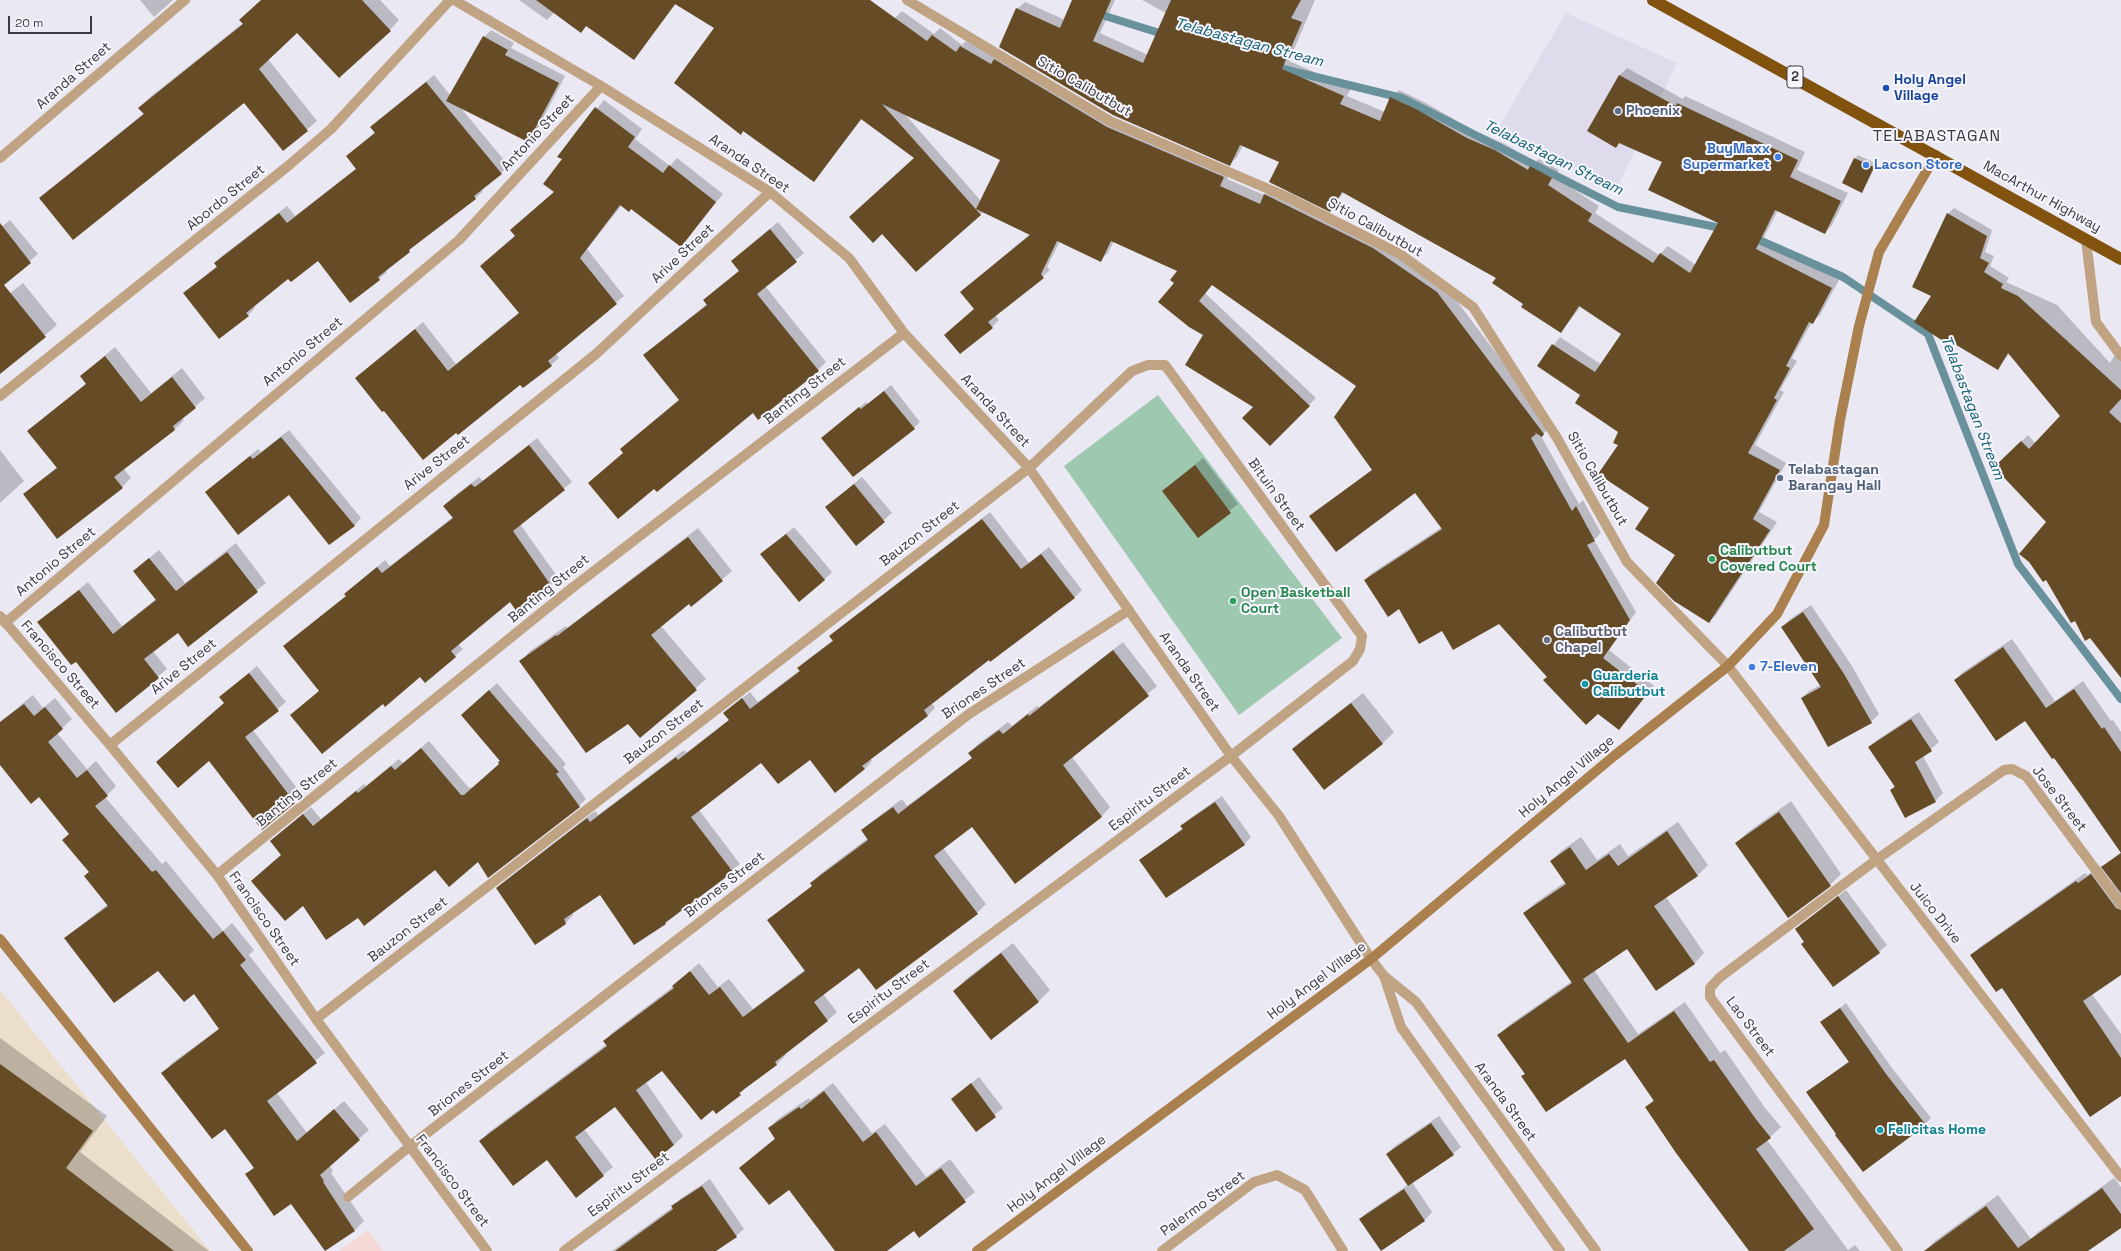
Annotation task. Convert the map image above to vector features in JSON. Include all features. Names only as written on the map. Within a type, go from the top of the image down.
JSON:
[{"type":"highway","name":"MacArthur Highway","points":[[1653,0],[1936,155],[2121,259]]},
{"type":"street","name":"Aranda Street","points":[[0,158],[185,0]]},
{"type":"street","name":"Abordo Street","points":[[0,396],[282,171],[331,129],[450,0]]},
{"type":"street","name":"Aranda Street","points":[[454,0],[602,86],[770,192],[849,258],[904,332],[1029,468],[1231,756],[1279,816],[1371,959],[1384,976],[1416,1002],[1596,1251]]},
{"type":"street","name":"Sitio Calibutbut","points":[[908,0],[1110,121],[1288,197],[1400,254],[1473,307],[1557,438],[1627,562],[1728,666]]},
{"type":"street","name":"Antonio Street","points":[[3,619],[459,240],[602,86]]},
{"type":"street","name":"Holy Angel Village","points":[[977,1251],[1371,959],[1614,756],[1728,666],[1777,614],[1824,525],[1840,420],[1859,326],[1879,252],[1936,155]]},
{"type":"street","name":"Arive Street","points":[[110,745],[596,354],[770,192]]},
{"type":"street","points":[[2086,240],[2096,322],[2121,356]]},
{"type":"street","name":"Banting Street","points":[[217,875],[572,588],[904,332]]},
{"type":"street","name":"Bituin Street","points":[[1029,468],[1132,371],[1148,365],[1165,365],[1362,636],[1360,649],[1353,661],[1231,756]]},
{"type":"street","name":"Bauzon Street","points":[[316,1019],[1029,468]]},
{"type":"street","name":"Briones Street","points":[[348,1197],[410,1147],[969,714],[1129,610]]},
{"type":"street","name":"Francisco Street","points":[[3,619],[110,745],[217,875],[316,1019],[487,1251]]},
{"type":"street","name":"Juico Drive","points":[[1728,666],[2121,1177]]},
{"type":"street","name":"Espiritu Street","points":[[564,1251],[1231,756]]},
{"type":"street","name":"Jose Street","points":[[1876,860],[2004,770],[2012,769],[2026,776],[2121,904]]},
{"type":"street","name":"Lao Street","points":[[1876,860],[1719,978],[1710,988],[1709,993],[1898,1251]]},
{"type":"street","points":[[0,938],[248,1251]]},
{"type":"street","name":"Aranda Street","points":[[1384,976],[1401,1026],[1560,1251]]},
{"type":"street","name":"Palermo Street","points":[[1162,1251],[1254,1182],[1277,1175],[1305,1190],[1344,1251]]},
{"type":"shaded area","points":[[1566,13],[1677,63],[1616,190],[1497,130]]},
{"type":"shaded area","points":[[0,990],[210,1251],[0,1251]]},
{"type":"shaded area","points":[[368,1230],[383,1251],[339,1251]]},
{"type":"green space","points":[[1158,395],[1342,638],[1239,715],[1064,466]]},
{"type":"building","points":[[261,0],[362,0],[391,31],[339,78],[297,33],[259,69],[308,131],[283,151],[244,103],[73,240],[39,198],[144,114],[138,108],[243,24],[239,20]]},
{"type":"building","points":[[536,0],[870,0],[927,41],[932,35],[956,52],[960,46],[991,64],[994,59],[1107,127],[1224,177],[1220,186],[1260,204],[1264,194],[1373,248],[1437,292],[1544,434],[1542,437],[1534,432],[1536,434],[1531,438],[1572,511],[1576,506],[1595,541],[1587,545],[1630,620],[1603,658],[1648,693],[1619,730],[1598,714],[1586,725],[1543,680],[1547,677],[1499,624],[1453,650],[1442,631],[1419,644],[1399,609],[1388,617],[1364,580],[1442,529],[1415,493],[1336,552],[1309,516],[1372,470],[1334,417],[1356,386],[1212,285],[1199,301],[1310,406],[1270,446],[1242,418],[1253,407],[1185,365],[1203,335],[1189,327],[1158,302],[1174,283],[1170,280],[1177,271],[1111,241],[1101,262],[1057,241],[1041,274],[1044,278],[988,322],[993,328],[960,354],[944,335],[974,309],[960,292],[1030,235],[976,209],[1000,160],[882,104],[981,215],[916,272],[882,234],[873,243],[849,217],[914,158],[861,119],[814,182],[743,131],[741,135],[674,83],[714,28],[675,4],[634,60],[586,26],[581,33]]},
{"type":"building","points":[[1072,0],[1111,0],[1093,41],[1143,63],[1171,0],[1301,0],[1291,18],[1302,22],[1282,69],[1344,96],[1340,104],[1380,121],[1390,97],[1416,109],[1467,138],[1495,150],[1528,170],[1530,166],[1552,178],[1548,185],[1592,214],[1588,221],[1653,263],[1660,253],[1690,273],[1718,223],[1648,190],[1662,162],[1619,143],[1616,148],[1587,131],[1619,75],[1676,106],[1677,103],[1798,160],[1790,177],[1841,201],[1825,234],[1775,210],[1756,249],[1832,288],[1813,324],[1809,322],[1786,366],[1790,368],[1774,398],[1777,400],[1748,453],[1780,470],[1753,519],[1770,530],[1709,623],[1674,601],[1656,583],[1675,555],[1635,529],[1649,508],[1598,474],[1618,445],[1613,443],[1618,432],[1575,403],[1580,395],[1537,366],[1552,344],[1595,372],[1621,334],[1579,306],[1561,333],[1521,307],[1523,304],[1492,283],[1496,278],[1342,192],[1330,212],[1269,182],[1279,162],[1240,145],[1230,166],[1113,115],[999,47],[1016,8],[1060,28]]},
{"type":"building","points":[[483,36],[508,50],[505,55],[559,83],[528,142],[446,101]]},
{"type":"building","points":[[426,82],[502,174],[474,196],[476,199],[409,250],[410,252],[378,277],[380,280],[350,303],[318,261],[291,282],[288,279],[246,313],[249,316],[219,339],[183,293],[217,267],[214,263],[279,213],[287,223],[356,169],[346,156],[375,133],[370,127]]},
{"type":"building","points":[[595,107],[635,137],[628,147],[663,173],[669,165],[716,202],[681,247],[631,209],[629,212],[620,205],[580,258],[617,304],[548,361],[552,366],[523,388],[520,385],[458,435],[456,433],[423,460],[384,411],[382,412],[355,378],[415,329],[448,371],[519,313],[480,266],[515,236],[510,230],[554,192],[543,184],[562,159],[557,157]]},
{"type":"building","points":[[1854,158],[1874,167],[1862,193],[1842,183]]},
{"type":"building","points":[[1947,213],[1987,236],[1980,258],[1989,263],[1984,272],[2003,284],[2001,288],[2018,296],[2121,390],[2121,399],[2109,412],[2121,423],[2121,678],[2090,638],[2085,641],[2075,621],[2071,623],[2046,580],[2043,582],[2029,562],[2019,554],[2046,522],[1994,467],[2021,441],[2029,449],[2060,416],[2008,353],[1998,370],[1948,340],[1946,343],[1914,322],[1931,296],[1912,287]]},
{"type":"building","points":[[0,223],[31,263],[4,285],[46,337],[0,374]]},
{"type":"building","points":[[770,229],[797,262],[757,294],[819,371],[758,420],[753,413],[657,492],[654,489],[618,519],[588,483],[623,453],[620,449],[679,400],[643,355],[707,305],[703,300],[739,271],[731,261]]},
{"type":"building","points":[[105,356],[141,402],[172,377],[196,408],[173,426],[175,430],[114,477],[123,488],[57,539],[23,494],[57,468],[27,431],[86,384],[80,376]]},
{"type":"building","points":[[884,391],[915,429],[853,477],[821,438],[859,407],[861,409]]},
{"type":"building","points":[[281,437],[355,526],[329,545],[289,495],[238,535],[205,492],[250,456],[253,459]]},
{"type":"building","points":[[529,445],[565,490],[513,531],[552,587],[517,612],[510,602],[451,651],[456,657],[425,683],[420,677],[385,707],[383,704],[322,754],[290,715],[319,691],[283,646],[346,596],[344,594],[377,567],[382,573],[453,518],[443,506],[471,484],[475,487]]},
{"type":"building","points":[[1195,465],[1231,513],[1198,538],[1162,491]]},
{"type":"building","points":[[854,484],[885,522],[856,546],[825,507]]},
{"type":"building","points":[[982,519],[1021,569],[1041,554],[1075,598],[990,662],[989,660],[924,710],[928,716],[862,766],[865,769],[835,793],[810,760],[778,784],[761,763],[691,817],[733,872],[665,923],[666,924],[634,945],[600,895],[564,919],[566,924],[535,945],[496,888],[587,818],[590,822],[676,757],[678,760],[729,720],[723,713],[742,698],[750,709],[800,671],[797,668],[833,641],[829,636]]},
{"type":"building","points":[[786,534],[825,580],[799,602],[760,554]]},
{"type":"building","points":[[688,537],[723,581],[691,607],[689,604],[651,635],[697,690],[640,738],[628,724],[586,753],[519,661],[556,635],[557,636]]},
{"type":"building","points":[[227,552],[258,592],[188,647],[178,633],[144,659],[159,678],[116,713],[76,662],[71,665],[37,622],[79,590],[113,634],[156,600],[133,571],[149,558],[176,591]]},
{"type":"building","points":[[1803,612],[1844,674],[1872,723],[1828,747],[1801,698],[1821,687],[1781,627]]},
{"type":"building","points":[[2003,647],[2046,708],[2074,689],[2102,729],[2104,727],[2121,752],[2121,853],[2054,758],[2052,759],[2025,721],[1996,741],[1954,680]]},
{"type":"building","points":[[1113,650],[1149,696],[1063,765],[1102,817],[1015,884],[972,827],[934,856],[978,914],[876,990],[859,968],[814,1002],[828,1021],[775,1062],[777,1065],[739,1093],[741,1095],[716,1114],[713,1110],[701,1120],[662,1071],[636,1090],[674,1145],[656,1160],[615,1107],[575,1137],[604,1176],[576,1198],[547,1160],[513,1186],[479,1141],[607,1046],[603,1041],[674,988],[672,986],[690,971],[709,995],[720,987],[743,1017],[805,971],[767,920],[812,886],[810,883],[868,840],[861,830],[893,807],[898,814],[972,758],[968,753],[999,730],[1003,734],[1028,714],[1029,716]]},
{"type":"building","points":[[249,673],[279,711],[245,737],[295,803],[262,830],[209,761],[178,788],[156,762],[224,703],[219,697]]},
{"type":"building","points":[[489,690],[559,772],[556,774],[580,807],[488,878],[478,862],[449,887],[435,870],[364,926],[358,918],[326,940],[303,906],[285,921],[251,881],[281,855],[270,841],[303,814],[313,826],[356,791],[358,793],[391,766],[395,770],[421,748],[461,795],[464,795],[499,764],[498,762],[500,761],[461,715]]},
{"type":"building","points":[[1351,703],[1383,744],[1324,790],[1292,749]]},
{"type":"building","points":[[24,704],[34,716],[45,707],[63,729],[48,742],[77,778],[87,770],[108,796],[95,806],[152,872],[156,870],[213,939],[223,931],[246,960],[240,965],[317,1063],[267,1101],[297,1141],[334,1109],[360,1140],[320,1175],[355,1231],[325,1251],[291,1204],[274,1216],[245,1174],[254,1168],[225,1129],[212,1139],[161,1073],[219,1029],[194,994],[184,1002],[158,971],[114,1003],[64,938],[108,906],[84,876],[89,872],[62,840],[69,834],[39,797],[31,804],[0,765],[0,722]]},
{"type":"building","points":[[1911,719],[1932,751],[1915,762],[1936,802],[1905,818],[1890,790],[1895,787],[1868,747]]},
{"type":"building","points":[[1215,802],[1245,845],[1166,898],[1139,860],[1183,829],[1180,826]]},
{"type":"building","points":[[1779,812],[1831,886],[1788,918],[1735,843]]},
{"type":"building","points":[[1667,831],[1698,876],[1654,906],[1695,964],[1656,991],[1627,949],[1583,979],[1628,1043],[1674,1011],[1710,1062],[1714,1060],[1771,1138],[1756,1149],[1814,1229],[1784,1251],[1749,1251],[1676,1153],[1645,1107],[1654,1101],[1625,1059],[1546,1112],[1521,1076],[1525,1074],[1497,1035],[1572,983],[1523,913],[1566,884],[1550,861],[1570,847],[1586,870],[1609,854],[1618,866]]},
{"type":"building","points":[[2121,853],[2121,893],[2101,867]]},
{"type":"building","points":[[2091,874],[2116,908],[2121,910],[2121,975],[2083,1001],[2121,1058],[2121,1096],[2090,1117],[2002,988],[1996,992],[1970,955],[2076,881],[2078,883]]},
{"type":"building","points":[[1838,896],[1880,953],[1833,987],[1801,944],[1804,942],[1795,929]]},
{"type":"building","points":[[1001,953],[1039,1002],[991,1040],[953,991]]},
{"type":"building","points":[[1840,1008],[1886,1074],[1926,1125],[1863,1172],[1835,1135],[1836,1134],[1806,1092],[1849,1062],[1820,1022]]},
{"type":"building","points":[[0,1064],[93,1131],[66,1168],[174,1251],[0,1251]]},
{"type":"building","points":[[971,1083],[996,1117],[976,1132],[951,1099]]},
{"type":"building","points":[[824,1091],[863,1142],[876,1132],[916,1186],[941,1168],[966,1202],[919,1238],[914,1231],[887,1251],[835,1251],[789,1190],[769,1205],[739,1168],[775,1139],[768,1128],[799,1107],[801,1109]]},
{"type":"building","points":[[1431,1123],[1454,1155],[1408,1186],[1386,1154]]},
{"type":"building","points":[[702,1186],[737,1237],[716,1251],[615,1251],[673,1209],[671,1206]]},
{"type":"building","points":[[2102,1188],[2121,1214],[2121,1228],[2088,1251],[1924,1251],[1986,1206],[2018,1248]]},
{"type":"building","points":[[1404,1189],[1425,1221],[1381,1251],[1359,1219]]},
{"type":"waterway","name":"Telabastagan Stream","points":[[1081,0],[1105,16],[1166,35]]},
{"type":"waterway","name":"Telabastagan Stream","points":[[1271,66],[1402,98],[1618,207],[1726,229]]},
{"type":"waterway","name":"Telabastagan Stream","points":[[1750,236],[1843,277],[1928,334],[2018,564],[2121,699]]},
{"type":"place","name":"Holy Angel Village","points":[[1886,88]]},
{"type":"place","name":"Phoenix","points":[[1618,111]]},
{"type":"place","name":"BuyMaxx Supermarket","points":[[1778,157]]},
{"type":"place","name":"Lacson Store","points":[[1866,165]]},
{"type":"place","name":"Telabastagan Barangay Hall","points":[[1780,478]]},
{"type":"place","name":"Calibutbut Covered Court","points":[[1712,559]]},
{"type":"place","name":"Open Basketball Court","points":[[1233,601]]},
{"type":"place","name":"Calibutbut Chapel","points":[[1547,640]]},
{"type":"place","name":"7-Eleven","points":[[1752,667]]},
{"type":"place","name":"Guardería Calibutbut","points":[[1585,684]]},
{"type":"place","name":"Felicitas Home","points":[[1880,1130]]},
{"type":"district","name":"TELABASTAGAN","points":[[1937,137]]}]
